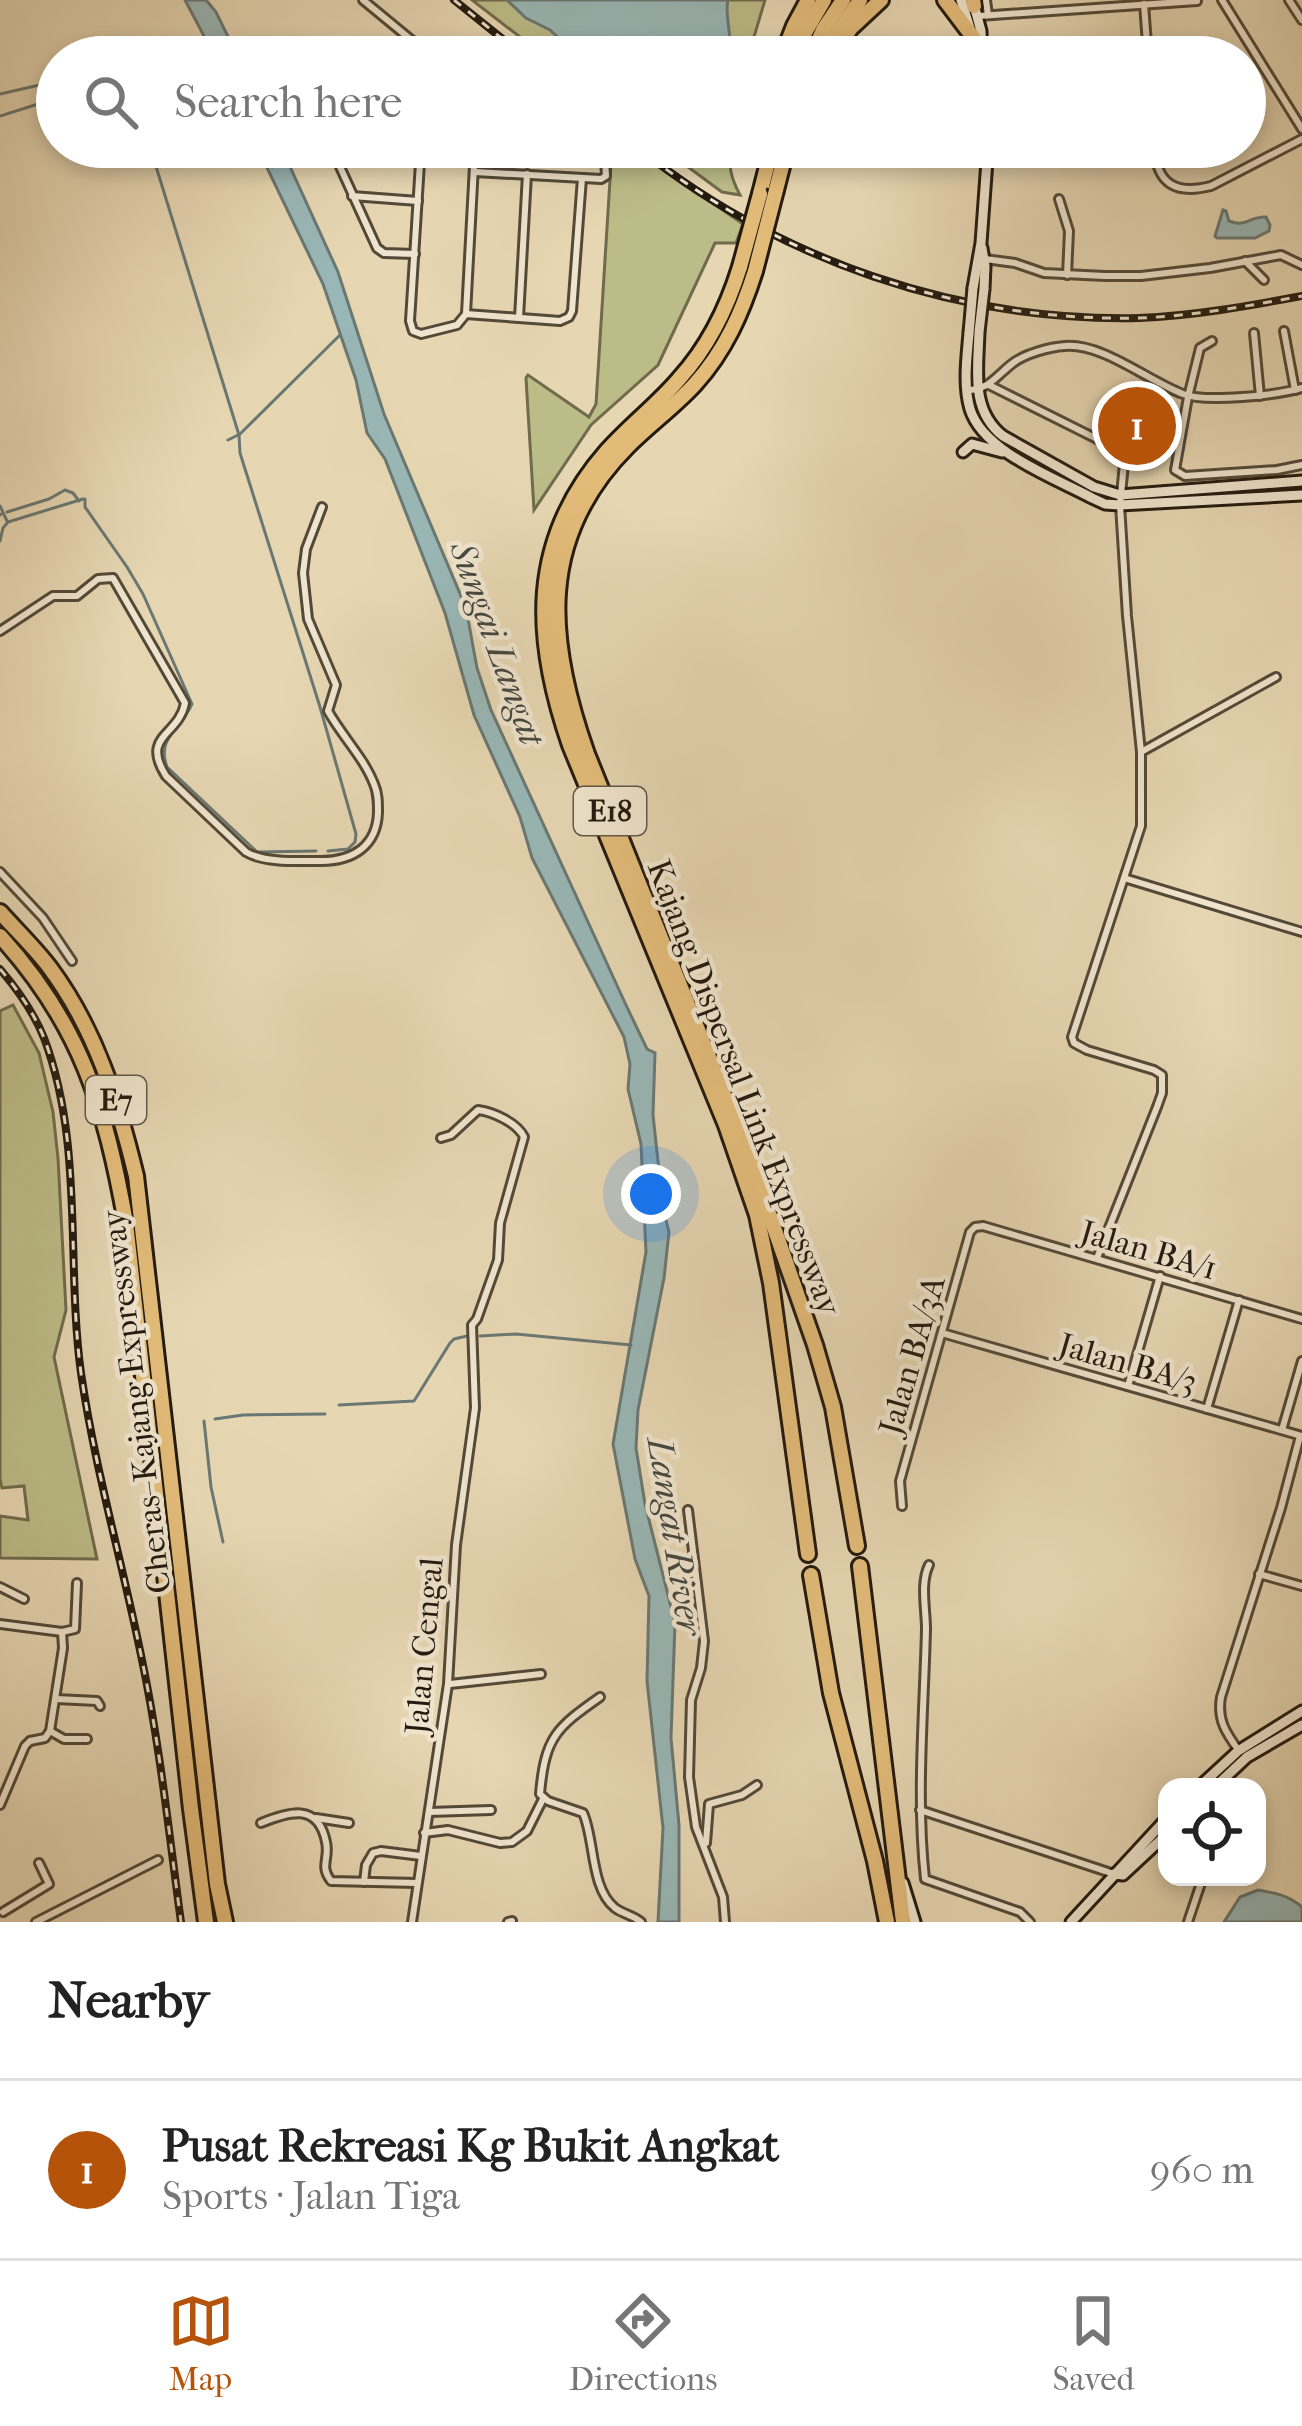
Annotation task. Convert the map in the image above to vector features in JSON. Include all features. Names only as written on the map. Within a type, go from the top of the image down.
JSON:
[{"type":"highway","points":[[790,36],[808,0]]},
{"type":"highway","points":[[816,36],[824,0]]},
{"type":"highway","points":[[820,36],[843,0]]},
{"type":"highway","points":[[825,36],[860,0]]},
{"type":"highway","points":[[845,36],[881,0]]},
{"type":"highway","points":[[945,0],[972,36]]},
{"type":"highway","name":"Kajang Dispersal Link Expressway","points":[[767,168],[745,304],[699,380],[618,457],[585,505],[562,566],[556,629],[566,690],[587,754],[750,1159],[814,1345],[833,1407],[857,1546]]},
{"type":"highway","name":"Kajang Dispersal Link Expressway","points":[[766,190],[777,168]]},
{"type":"highway","name":"Kajang Dispersal Link Expressway","points":[[748,269],[702,352],[609,448],[575,496],[546,573],[542,627],[565,730],[726,1125],[757,1215],[772,1283],[808,1554]]},
{"type":"highway","name":"Cheras–Kajang Expressway","points":[[0,912],[49,966],[75,1006],[121,1114],[136,1176],[225,1922]]},
{"type":"highway","name":"Cheras–Kajang Expressway","points":[[0,935],[32,970],[61,1015],[80,1053],[112,1150],[126,1223],[206,1922]]},
{"type":"highway","points":[[860,1566],[903,1922]]},
{"type":"highway","points":[[811,1575],[831,1693],[887,1922]]},
{"type":"street","points":[[363,0],[406,36]]},
{"type":"street","points":[[1222,0],[1245,36]]},
{"type":"street","points":[[1289,0],[1302,20]]},
{"type":"street","points":[[976,5],[1197,1]]},
{"type":"street","points":[[1144,2],[1146,36]]},
{"type":"street","points":[[973,36],[976,5]]},
{"type":"street","points":[[976,5],[979,36]]},
{"type":"street","points":[[1266,69],[1300,123]]},
{"type":"street","points":[[1266,158],[1302,139]]},
{"type":"street","points":[[340,168],[377,248],[384,253],[415,254]]},
{"type":"street","points":[[420,168],[410,321],[412,331],[421,334],[457,325],[465,317],[473,168]]},
{"type":"street","points":[[473,172],[601,179],[606,168]]},
{"type":"street","points":[[987,168],[972,390],[981,430],[1007,452],[1092,498],[1302,496]]},
{"type":"street","points":[[1156,168],[1166,182],[1188,190],[1211,186],[1246,168]]},
{"type":"street","points":[[518,318],[527,174]]},
{"type":"street","points":[[465,317],[560,321],[569,317],[581,178]]},
{"type":"street","points":[[352,196],[418,201]]},
{"type":"street","points":[[1059,199],[1069,231],[1066,275]]},
{"type":"street","points":[[978,289],[985,259],[981,242]]},
{"type":"street","points":[[985,259],[1066,275],[1141,276],[1281,255],[1302,265]]},
{"type":"street","points":[[1245,261],[1264,280]]},
{"type":"street","points":[[972,390],[989,385],[1016,360],[1066,345],[1099,352],[1188,397],[1260,396],[1299,389],[1284,331]]},
{"type":"street","points":[[1254,333],[1260,396]]},
{"type":"street","points":[[1211,341],[1200,348],[1175,470],[1185,476],[1220,475],[1302,465]]},
{"type":"street","points":[[989,385],[1125,453],[1120,500],[1141,752],[1141,826],[1072,1037],[1087,1050],[1154,1070],[1162,1075],[1162,1085],[1097,1258]]},
{"type":"street","points":[[977,413],[1003,436],[1120,500],[1302,481]]},
{"type":"street","points":[[963,452],[972,445],[1007,452]]},
{"type":"street","points":[[1220,475],[1220,488]]},
{"type":"street","points":[[0,631],[53,596],[77,596],[98,579],[113,578],[185,703],[185,710],[156,748],[166,776],[256,858],[314,861],[349,857],[374,834],[378,799],[372,779],[328,711],[336,685],[305,610],[304,556],[322,506]]},
{"type":"street","points":[[1141,752],[1276,677]]},
{"type":"street","points":[[0,872],[43,918],[72,961]]},
{"type":"street","points":[[1124,878],[1302,932]]},
{"type":"street","name":"Jalan Cengal","points":[[415,1921],[448,1684],[456,1545],[474,1426],[472,1325],[498,1260],[500,1223],[524,1137],[518,1127],[478,1110],[451,1136],[442,1138]]},
{"type":"street","name":"Jalan BA/1","points":[[983,1226],[1302,1319]]},
{"type":"street","name":"Jalan BA/3A","points":[[902,1506],[900,1481],[970,1232],[983,1226]]},
{"type":"street","points":[[1127,1386],[1160,1276]]},
{"type":"street","points":[[1208,1409],[1239,1300]]},
{"type":"street","name":"Jalan BA/3","points":[[942,1333],[1301,1436]]},
{"type":"street","points":[[1282,1430],[1302,1360]]},
{"type":"street","points":[[1242,1754],[1223,1729],[1219,1708],[1301,1436]]},
{"type":"street","points":[[688,1510],[704,1641],[691,1700],[688,1777],[696,1827],[723,1897],[725,1922]]},
{"type":"street","points":[[929,1565],[924,1580],[920,1810],[925,1879],[1020,1912],[1030,1922]]},
{"type":"street","points":[[1259,1574],[1302,1586]]},
{"type":"street","points":[[0,1623],[75,1629],[77,1582]]},
{"type":"street","points":[[0,1586],[24,1599]]},
{"type":"street","points":[[0,1805],[25,1746],[50,1731],[62,1631]]},
{"type":"street","points":[[448,1684],[542,1674]]},
{"type":"street","points":[[424,1833],[448,1830],[500,1843],[512,1842],[527,1831],[543,1799],[540,1788],[555,1733],[600,1697]]},
{"type":"street","points":[[56,1699],[85,1699],[100,1706]]},
{"type":"street","points":[[1211,1778],[1302,1711]]},
{"type":"street","points":[[1222,1778],[1242,1754],[1302,1725]]},
{"type":"street","points":[[50,1731],[64,1739],[87,1739]]},
{"type":"street","points":[[0,1779],[11,1776]]},
{"type":"street","points":[[706,1843],[710,1804],[730,1800],[757,1785]]},
{"type":"street","points":[[543,1799],[583,1813],[598,1876],[611,1904],[641,1922]]},
{"type":"street","points":[[428,1812],[491,1810]]},
{"type":"street","points":[[920,1810],[1114,1874],[1124,1875],[1158,1843]]},
{"type":"street","points":[[262,1823],[291,1812],[349,1823]]},
{"type":"street","points":[[313,1818],[326,1843],[326,1877],[337,1883],[417,1883]]},
{"type":"street","points":[[1071,1922],[1158,1828]]},
{"type":"street","points":[[893,1843],[915,1922]]},
{"type":"street","points":[[364,1882],[365,1865],[373,1853],[421,1856]]},
{"type":"street","points":[[36,1922],[158,1860]]},
{"type":"street","points":[[11,1922],[1,1910],[48,1886],[40,1863]]},
{"type":"street","points":[[1188,1922],[1200,1886]]},
{"type":"green space","points":[[472,0],[765,0],[754,36],[519,36]]},
{"type":"green space","points":[[611,168],[662,168],[743,224],[736,243],[715,243],[658,365],[591,425],[534,510],[526,378],[528,375],[589,417],[596,404]]},
{"type":"green space","points":[[689,168],[731,168],[740,195],[722,192]]},
{"type":"green space","points":[[13,1005],[39,1053],[53,1112],[66,1310],[54,1357],[97,1559],[0,1558],[0,1516],[28,1520],[24,1486],[2,1488],[0,1479],[0,1011]]},
{"type":"water","points":[[185,0],[206,0],[228,36],[204,36]]},
{"type":"water","points":[[507,0],[728,0],[730,36],[556,36]]},
{"type":"water","points":[[267,168],[291,168],[338,272],[384,414],[466,608],[491,710],[647,1049],[655,1053],[653,1115],[669,1232],[638,1410],[636,1448],[675,1623],[671,1738],[679,1825],[679,1922],[658,1922],[663,1828],[647,1681],[649,1596],[635,1559],[613,1444],[646,1252],[641,1144],[628,1089],[630,1064],[624,1037],[532,858],[520,817],[474,715],[445,613],[385,459],[367,433],[356,380],[323,284]]},
{"type":"water","points":[[1223,210],[1235,223],[1266,217],[1269,231],[1255,238],[1217,238]]},
{"type":"water","points":[[1258,1890],[1297,1903],[1302,1907],[1302,1922],[1224,1922],[1240,1897]]},
{"type":"waterway","points":[[0,94],[36,86]]},
{"type":"waterway","points":[[0,116],[36,105]]},
{"type":"waterway","points":[[156,168],[356,834],[348,849],[328,851]]},
{"type":"waterway","points":[[228,440],[240,434],[340,335]]},
{"type":"waterway","points":[[7,512],[65,490],[79,501]]},
{"type":"waterway","points":[[0,541],[8,522],[83,499]]},
{"type":"waterway","points":[[85,499],[85,507],[143,594],[192,704],[167,741],[167,767],[257,852],[316,851]]},
{"type":"waterway","points":[[0,506],[7,521]]},
{"type":"waterway","points":[[480,1336],[516,1334],[631,1345]]},
{"type":"waterway","points":[[339,1405],[414,1401],[450,1343],[467,1336]]},
{"type":"waterway","points":[[215,1419],[325,1414]]},
{"type":"waterway","points":[[204,1421],[223,1542]]},
{"type":"railway","points":[[454,0],[499,36]]},
{"type":"railway","points":[[666,168],[749,222],[810,252],[873,276],[1004,309],[1139,318],[1302,296]]},
{"type":"railway","points":[[0,969],[44,1038],[65,1119],[81,1373],[148,1692],[181,1922]]},
{"type":"place","name":"Pusat Rekreasi Kg Bukit Angkat","points":[[1137,426]]},
{"type":"water label","name":"Sungai Langat","points":[[498,643]]},
{"type":"water label","name":"Langat River","points":[[676,1536]]}]
